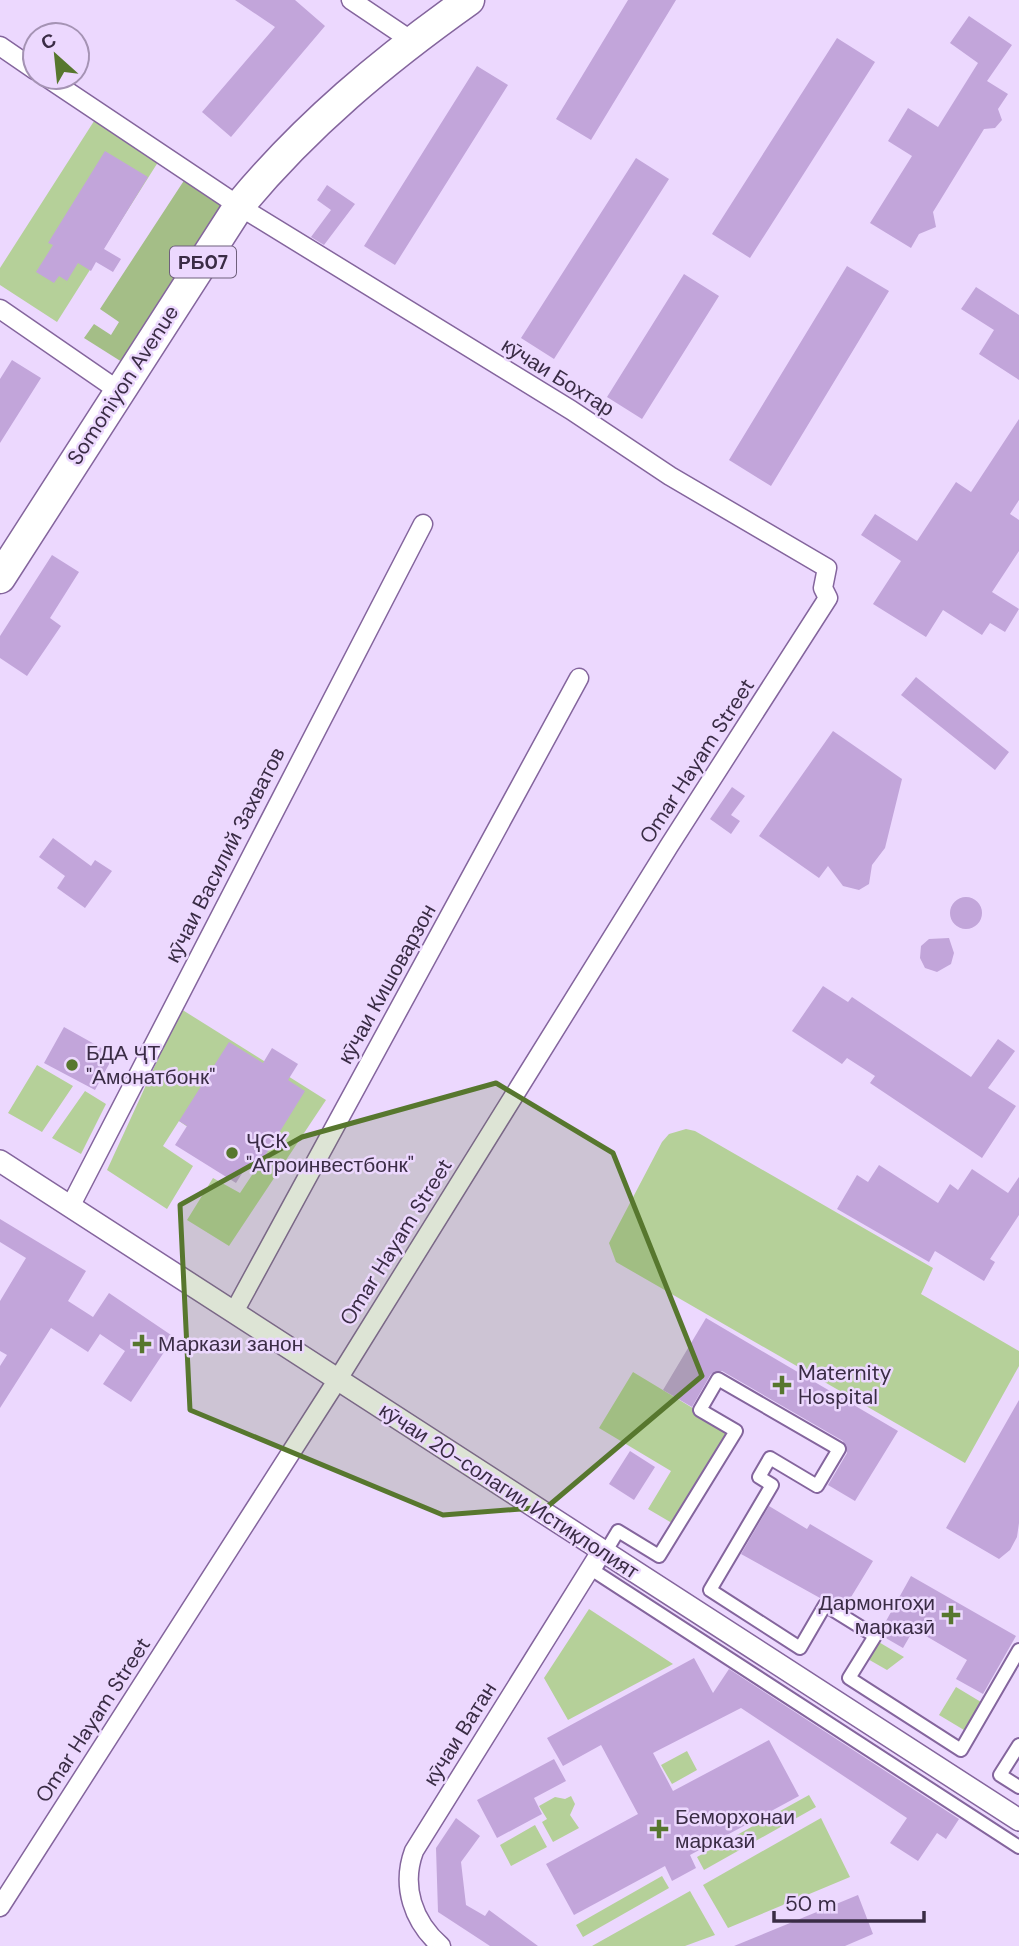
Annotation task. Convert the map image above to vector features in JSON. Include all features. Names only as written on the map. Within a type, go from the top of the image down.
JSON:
[{"type":"highway","name":"РБ07","points":[[406,37],[446,0]]},
{"type":"highway","name":"Somoniyon Avenue","points":[[2,565],[111,386],[233,202],[406,37],[469,0]]},
{"type":"street","points":[[351,0],[406,37]]},
{"type":"street","points":[[0,46],[21,60]]},
{"type":"street","points":[[67,91],[233,202]]},
{"type":"street","name":"кӯчаи Бохтар","points":[[233,202],[571,410],[670,476],[827,568],[823,588],[828,598]]},
{"type":"street","points":[[0,309],[111,386]]},
{"type":"street","name":"кӯчаи Василий Захватов","points":[[70,1207],[423,524]]},
{"type":"street","name":"Omar Hayam Street","points":[[0,1907],[338,1379],[669,846],[828,598]]},
{"type":"street","name":"кӯчаи Кишоварзон","points":[[234,1312],[579,678]]},
{"type":"street","name":"кӯчаи 20-солагии Истиқлолият","points":[[0,1161],[1019,1820]]},
{"type":"street","points":[[1019,1650],[961,1750],[849,1678],[875,1636],[825,1605],[800,1648],[710,1590],[772,1485],[759,1477],[770,1458],[817,1486],[839,1449],[718,1379],[700,1410],[736,1432],[659,1556],[618,1531],[594,1571],[1019,1847]]},
{"type":"street","name":"кӯчаи Ватан","points":[[441,1946],[423,1927],[410,1893],[409,1864],[414,1851],[603,1552]]},
{"type":"street","points":[[1019,1745],[1000,1775],[1019,1787]]},
{"type":"highlighted area","points":[[496,1083],[613,1153],[702,1376],[547,1507],[443,1515],[190,1410],[180,1205],[302,1137]]},
{"type":"green space","points":[[96,118],[160,159],[57,322],[0,285],[0,268]]},
{"type":"green space","points":[[185,179],[224,204],[122,362],[84,338],[94,324],[111,335],[119,322],[100,309]]},
{"type":"green space","points":[[181,1009],[326,1100],[229,1246],[187,1220],[213,1178],[240,1193],[254,1172],[179,1121],[163,1146],[193,1166],[167,1209],[107,1170]]},
{"type":"green space","points":[[37,1065],[73,1086],[42,1132],[8,1113]]},
{"type":"green space","points":[[85,1091],[106,1104],[81,1154],[52,1138]]},
{"type":"green space","points":[[686,1129],[695,1131],[933,1268],[921,1294],[1019,1351],[1019,1366],[965,1463],[616,1262],[609,1243],[662,1142],[669,1134]]},
{"type":"green space","points":[[633,1372],[734,1433],[677,1526],[648,1509],[671,1471],[599,1428]]},
{"type":"green space","points":[[589,1609],[673,1664],[568,1720],[544,1678]]},
{"type":"green space","points":[[877,1641],[904,1657],[887,1670],[866,1658]]},
{"type":"green space","points":[[956,1687],[986,1705],[969,1733],[939,1715]]},
{"type":"green space","points":[[687,1751],[697,1770],[672,1784],[661,1765]]},
{"type":"green space","points":[[809,1795],[816,1807],[704,1870],[697,1857]]},
{"type":"green space","points":[[571,1796],[575,1804],[570,1815],[579,1828],[553,1842],[542,1822],[547,1819],[539,1806],[555,1797],[565,1799]]},
{"type":"green space","points":[[821,1818],[850,1877],[728,1928],[703,1885]]},
{"type":"green space","points":[[535,1825],[547,1847],[511,1866],[500,1845]]},
{"type":"green space","points":[[662,1876],[669,1888],[583,1937],[576,1925]]},
{"type":"green space","points":[[690,1891],[715,1935],[685,1946],[592,1946]]},
{"type":"building","points":[[235,0],[295,0],[325,26],[231,137],[202,112],[275,27]]},
{"type":"building","points":[[628,0],[676,0],[591,140],[556,119]]},
{"type":"building","points":[[969,16],[1012,45],[987,81],[1008,94],[998,109],[1002,120],[995,128],[984,129],[933,212],[936,227],[919,234],[911,248],[870,223],[912,156],[888,141],[908,108],[938,127],[978,63],[950,43]]},
{"type":"building","points":[[837,38],[875,62],[750,258],[712,234]]},
{"type":"building","points":[[477,66],[508,85],[395,265],[364,246]]},
{"type":"building","points":[[105,151],[148,177],[104,249],[121,259],[113,272],[96,262],[91,271],[78,263],[67,281],[59,276],[54,283],[36,272],[53,245],[48,243]]},
{"type":"building","points":[[636,158],[669,179],[554,359],[521,338]]},
{"type":"building","points":[[327,185],[355,204],[324,245],[311,237],[331,210],[317,200]]},
{"type":"building","points":[[847,266],[889,291],[771,486],[729,460]]},
{"type":"building","points":[[684,274],[719,296],[642,419],[607,397]]},
{"type":"building","points":[[976,287],[1019,315],[1019,380],[979,354],[994,330],[961,309]]},
{"type":"building","points":[[12,360],[41,378],[0,443],[0,379]]},
{"type":"building","points":[[1019,419],[1019,500],[1010,514],[1019,520],[1019,551],[992,592],[1019,609],[1005,632],[990,623],[982,635],[943,610],[926,637],[873,604],[901,561],[861,535],[875,514],[917,541],[956,482],[971,492]]},
{"type":"building","points":[[52,555],[79,572],[50,618],[61,626],[27,676],[0,658],[0,636]]},
{"type":"building","points":[[916,677],[1009,752],[995,770],[901,695]]},
{"type":"building","points":[[833,731],[902,779],[885,848],[872,865],[869,884],[859,890],[843,886],[828,866],[819,878],[759,836]]},
{"type":"building","points":[[732,787],[745,796],[731,815],[740,821],[731,834],[710,819]]},
{"type":"building","points":[[53,838],[91,866],[95,860],[112,871],[85,908],[57,888],[65,876],[39,857]]},
{"type":"building","points":[[966,897],[977,902],[982,913],[977,924],[966,929],[955,924],[950,913],[955,902]]},
{"type":"building","points":[[949,938],[954,953],[951,964],[937,972],[925,968],[920,958],[921,946],[929,939]]},
{"type":"building","points":[[823,986],[848,1002],[852,997],[971,1077],[998,1039],[1015,1051],[988,1088],[1016,1106],[982,1158],[870,1083],[875,1076],[847,1058],[842,1064],[792,1031]]},
{"type":"building","points":[[64,1027],[114,1055],[95,1090],[44,1063]]},
{"type":"building","points":[[229,1042],[263,1063],[272,1048],[298,1064],[288,1080],[305,1091],[255,1172],[246,1167],[236,1183],[175,1145],[187,1126],[179,1121]]},
{"type":"building","points":[[879,1165],[938,1203],[950,1184],[958,1190],[972,1169],[1008,1193],[1019,1177],[1019,1215],[990,1259],[995,1262],[984,1281],[935,1251],[929,1262],[837,1209],[857,1175],[868,1182]]},
{"type":"building","points":[[0,1219],[86,1271],[68,1301],[93,1317],[109,1293],[174,1337],[131,1402],[103,1384],[125,1351],[100,1334],[88,1352],[51,1328],[0,1408],[0,1366],[7,1355],[0,1351],[0,1301],[26,1258],[0,1242]]},
{"type":"building","points":[[706,1318],[898,1431],[855,1501],[828,1485],[847,1453],[843,1441],[722,1371],[711,1374],[692,1407],[663,1390]]},
{"type":"building","points":[[1019,1400],[1019,1523],[1017,1537],[1010,1550],[999,1559],[946,1528]]},
{"type":"building","points":[[630,1451],[655,1467],[634,1500],[609,1484]]},
{"type":"building","points":[[769,1506],[807,1529],[810,1524],[873,1561],[845,1607],[829,1597],[820,1598],[741,1554]]},
{"type":"building","points":[[911,1576],[1016,1636],[983,1694],[956,1679],[967,1660],[914,1629],[903,1648],[884,1637],[881,1630]]},
{"type":"building","points":[[694,1658],[713,1693],[729,1669],[959,1819],[946,1839],[937,1833],[918,1861],[890,1843],[907,1818],[741,1708],[653,1753],[673,1791],[769,1740],[799,1796],[690,1855],[696,1868],[672,1881],[665,1866],[574,1915],[546,1864],[638,1814],[601,1745],[563,1766],[547,1738]]},
{"type":"building","points":[[554,1759],[566,1781],[534,1798],[542,1814],[497,1838],[477,1800]]},
{"type":"building","points":[[456,1818],[480,1836],[461,1862],[466,1905],[485,1916],[489,1910],[538,1946],[490,1946],[438,1912],[436,1848]]},
{"type":"building","points":[[858,1895],[873,1934],[845,1946],[734,1946]]},
{"type":"place","name":"БДА ҶТ \"Амонатбонк\"","points":[[72,1065]]},
{"type":"place","name":"ҶСК \"Агроинвестбонк\"","points":[[232,1153]]},
{"type":"place","name":"Маркази занон","points":[[142,1344]]},
{"type":"place","name":"Maternity Hospital","points":[[782,1385]]},
{"type":"place","name":"Дармонгоҳи марказӣ","points":[[951,1615]]},
{"type":"place","name":"Беморхонаи марказӣ","points":[[659,1829]]}]
